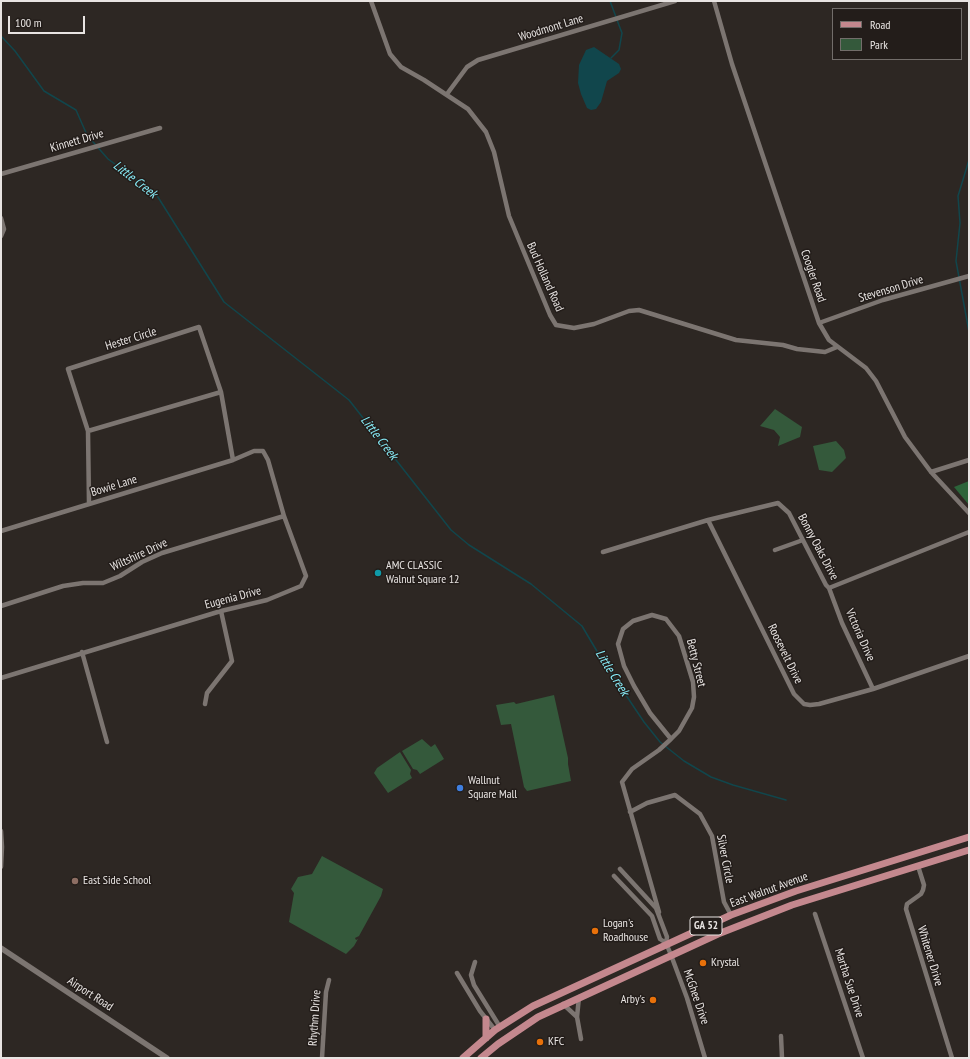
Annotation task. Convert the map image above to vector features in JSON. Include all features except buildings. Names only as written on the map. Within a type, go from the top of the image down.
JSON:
[{"type":"main road","name":"East Walnut Avenue","points":[[463,1058],[498,1029],[533,1006],[731,915],[802,889],[969,837]]},
{"type":"main road","name":"East Walnut Avenue","points":[[481,1058],[519,1028],[562,1004],[671,955],[792,905],[969,850]]},
{"type":"main road","points":[[486,1019],[486,1038]]},
{"type":"street","name":"Bud Holland Road","points":[[372,1],[390,54],[401,67],[468,109],[486,132],[494,152],[509,216],[550,315],[556,325],[574,328],[594,324],[629,311],[639,310],[736,340],[783,345],[797,349],[825,352],[837,347]]},
{"type":"street","name":"Woodmont Lane","points":[[446,94],[467,67],[478,60],[676,1]]},
{"type":"street","name":"Coogler Road","points":[[714,1],[732,64],[819,323],[830,340],[837,347],[866,368],[876,381],[905,437],[931,472],[969,513]]},
{"type":"street","name":"Kinnett Drive","points":[[1,174],[160,128]]},
{"type":"street","points":[[1,218],[4,229],[1,236]]},
{"type":"street","name":"Stevenson Drive","points":[[819,323],[884,300],[969,276]]},
{"type":"street","name":"Hester Circle","points":[[89,504],[88,431],[68,369],[199,327],[221,392],[233,460]]},
{"type":"street","points":[[88,431],[221,392]]},
{"type":"street","name":"Eugenia Drive","points":[[1,678],[82,652],[222,611],[267,600],[301,586],[306,576],[284,516],[268,460],[263,451],[254,451],[233,460]]},
{"type":"street","name":"Bowie Lane","points":[[1,531],[233,460]]},
{"type":"street","points":[[931,472],[969,460]]},
{"type":"street","name":"Bonny Oaks Drive","points":[[603,552],[708,520],[778,503],[789,513],[826,585],[829,588],[969,532]]},
{"type":"street","name":"Wiltshire Drive","points":[[1,606],[63,586],[103,582],[120,576],[142,562],[162,553],[284,516]]},
{"type":"street","name":"Roosevelt Drive","points":[[708,520],[798,700],[804,704],[810,706],[873,689],[969,656]]},
{"type":"street","points":[[776,550],[803,540]]},
{"type":"street","name":"Victoria Drive","points":[[829,588],[842,623],[873,689]]},
{"type":"street","points":[[205,704],[207,693],[232,661],[222,611]]},
{"type":"street","name":"Betty Street","points":[[666,944],[667,937],[658,912],[622,782],[624,777],[632,768],[659,750],[671,739],[679,730],[692,708],[694,697],[693,682],[680,636],[666,619],[652,615],[633,621],[624,629],[618,644],[624,666],[634,686],[650,713],[671,739]]},
{"type":"street","points":[[82,652],[107,742]]},
{"type":"street","name":"Silver Circle","points":[[630,812],[647,802],[675,795],[700,814],[712,836],[724,902],[731,915]]},
{"type":"street","points":[[1,831],[1,867]]},
{"type":"street","name":"Whitener Drive","points":[[918,866],[924,886],[923,890],[921,894],[907,904],[906,909],[952,1058]]},
{"type":"street","points":[[620,869],[658,912]]},
{"type":"street","points":[[614,876],[648,910],[655,922],[660,939],[666,944]]},
{"type":"street","name":"Martha Sue Drive","points":[[815,914],[863,1058]]},
{"type":"street","name":"McGhee Drive","points":[[666,944],[687,998],[705,1058]]},
{"type":"street","name":"Airport Road","points":[[1,948],[167,1058]]},
{"type":"street","points":[[476,962],[471,975],[474,985],[498,1029]]},
{"type":"street","points":[[457,973],[486,1019],[498,1029]]},
{"type":"street","name":"Rhythm Drive","points":[[322,1058],[329,980]]},
{"type":"street","points":[[579,997],[577,1018],[581,1039]]},
{"type":"street","points":[[562,1004],[577,1018]]},
{"type":"street","points":[[781,1036],[782,1058]]},
{"type":"green space","points":[[775,409],[802,427],[800,437],[778,446],[780,437],[774,430],[760,426]]},
{"type":"green space","points":[[836,441],[844,450],[846,458],[832,472],[819,470],[813,446]]},
{"type":"green space","points":[[969,481],[969,505],[954,487]]},
{"type":"green space","points":[[554,695],[568,758],[571,781],[527,791],[524,787],[511,724],[501,725],[496,705],[514,702],[516,704]]},
{"type":"green space","points":[[422,739],[431,747],[435,744],[444,759],[420,774],[417,770],[413,769],[402,751]]},
{"type":"green space","points":[[400,752],[411,770],[410,774],[412,778],[388,793],[374,773],[377,768]]},
{"type":"green space","points":[[322,856],[383,889],[381,896],[359,936],[355,938],[356,940],[358,939],[354,946],[346,954],[289,922],[294,893],[291,889],[298,877],[312,874]]},
{"type":"water","points":[[594,47],[619,64],[621,69],[619,73],[607,81],[601,102],[596,109],[591,110],[587,108],[578,83],[579,65],[586,50]]},
{"type":"waterway","points":[[610,1],[616,17]]},
{"type":"waterway","points":[[611,58],[619,50],[622,33],[617,20]]},
{"type":"waterway","name":"Little Creek","points":[[1,36],[15,51],[44,91],[76,110],[87,135],[108,159],[156,194],[224,302],[349,400],[451,530],[469,545],[531,584],[582,626],[601,658],[644,722],[660,742],[684,761],[711,777],[786,800]]},
{"type":"waterway","points":[[969,160],[958,196],[960,223],[956,261],[969,332]]},
{"type":"place","name":"AMC CLASSIC Walnut Square 12","points":[[378,573]]},
{"type":"place","name":"Wallnut Square Mall","points":[[460,788]]},
{"type":"place","name":"East Side School","points":[[75,881]]},
{"type":"place","name":"Logan's Roadhouse","points":[[595,931]]},
{"type":"place","name":"Krystal","points":[[703,963]]},
{"type":"place","name":"Arby's","points":[[653,1000]]},
{"type":"place","name":"KFC","points":[[540,1042]]}]
